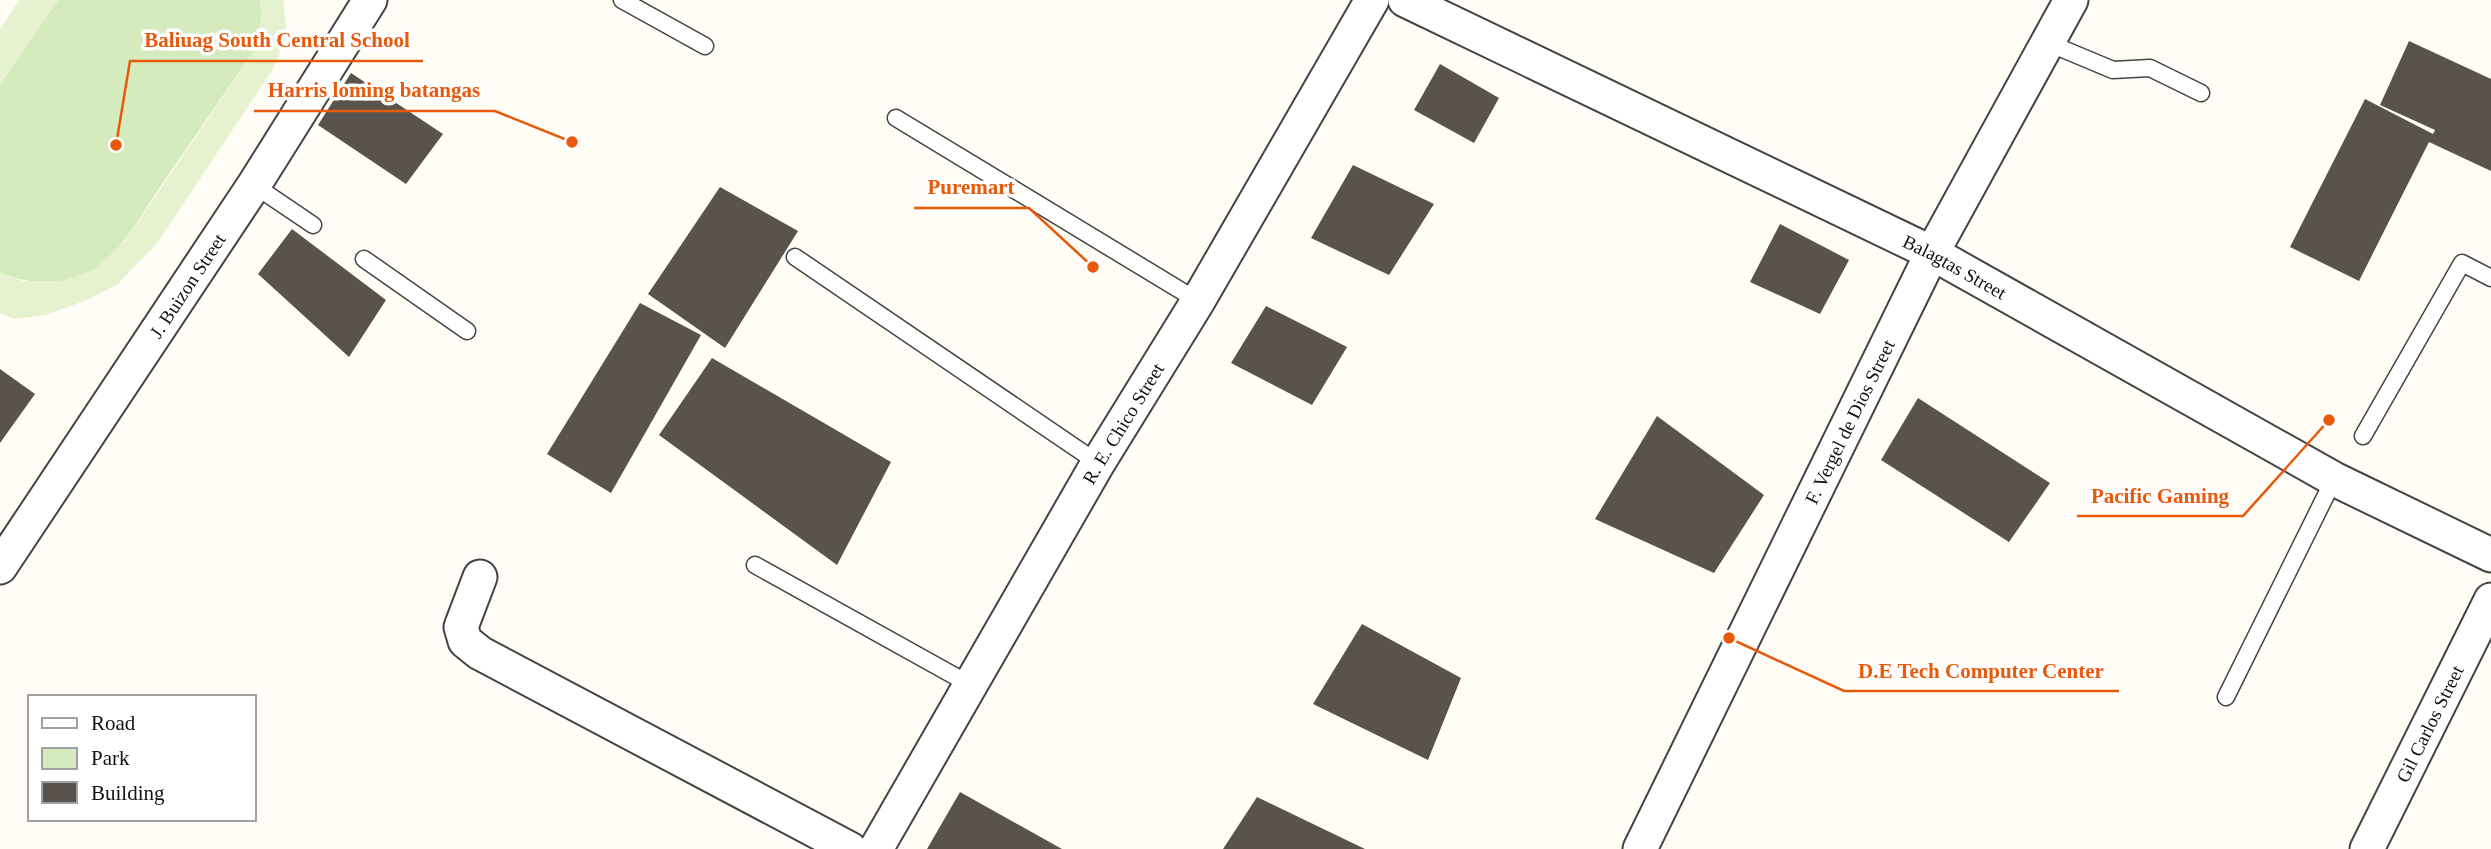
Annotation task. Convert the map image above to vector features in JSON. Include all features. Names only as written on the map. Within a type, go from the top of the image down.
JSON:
[{"type":"street","name":"J. Buizon Street","points":[[0,568],[254,185],[369,0]]},
{"type":"street","name":"R. E. Chico Street","points":[[876,849],[1098,463],[1198,301],[1372,0]]},
{"type":"street","name":"Balagtas Street","points":[[1405,0],[1932,253],[2334,479],[2491,555]]},
{"type":"street","name":"F. Vergel de Dios Street","points":[[1640,849],[1932,253],[2071,0]]},
{"type":"street","points":[[480,577],[461,627],[465,641],[473,647],[849,849]]},
{"type":"street","name":"Gil Carlos Street","points":[[2367,849],[2491,600]]},
{"type":"lane","points":[[622,0],[705,46]]},
{"type":"lane","points":[[2046,42],[2113,70],[2150,68],[2201,93]]},
{"type":"lane","points":[[896,118],[1198,301]]},
{"type":"lane","points":[[254,185],[313,225]]},
{"type":"lane","points":[[795,257],[1098,463]]},
{"type":"lane","points":[[363,259],[467,331]]},
{"type":"lane","points":[[2363,436],[2462,263],[2491,278]]},
{"type":"lane","points":[[2226,697],[2334,479]]},
{"type":"lane","points":[[755,565],[969,684]]},
{"type":"green space","points":[[19,0],[58,0],[0,84],[0,29]]},
{"type":"green space","points":[[58,0],[260,0],[261,21],[252,54],[123,243],[104,262],[82,276],[59,282],[35,282],[0,273],[0,84]]},
{"type":"green space","points":[[260,0],[283,0],[287,35],[273,69],[158,242],[118,284],[87,300],[46,315],[14,319],[0,313],[0,273],[23,281],[62,281],[93,270],[125,241],[252,54],[260,27]]},
{"type":"building","points":[[2409,41],[2491,79],[2491,171],[2429,142],[2359,281],[2290,247],[2365,99],[2433,134],[2435,130],[2380,105]]},
{"type":"building","points":[[1440,64],[1499,98],[1474,143],[1414,110]]},
{"type":"building","points":[[351,73],[443,134],[406,184],[318,125]]},
{"type":"building","points":[[1353,165],[1434,204],[1389,275],[1311,238]]},
{"type":"building","points":[[720,187],[798,231],[725,348],[648,294]]},
{"type":"building","points":[[1780,224],[1849,260],[1820,314],[1750,282]]},
{"type":"building","points":[[292,229],[386,300],[349,357],[258,274]]},
{"type":"building","points":[[640,303],[701,335],[611,493],[547,454]]},
{"type":"building","points":[[1266,306],[1347,347],[1312,405],[1231,363]]},
{"type":"building","points":[[712,358],[891,462],[837,565],[659,435]]},
{"type":"building","points":[[0,369],[35,394],[0,443]]},
{"type":"building","points":[[1918,398],[2050,483],[2009,542],[1881,460]]},
{"type":"building","points":[[1657,416],[1764,495],[1714,573],[1595,519]]},
{"type":"building","points":[[1362,624],[1461,678],[1428,760],[1313,704]]},
{"type":"building","points":[[960,792],[1062,849],[927,849]]},
{"type":"building","points":[[1257,797],[1365,849],[1223,849]]},
{"type":"place","name":"Harris loming batangas","points":[[572,142]]},
{"type":"place","name":"Baliuag South Central School","points":[[116,145]]},
{"type":"place","name":"Puremart","points":[[1093,267]]},
{"type":"place","name":"Pacific Gaming","points":[[2329,420]]},
{"type":"place","name":"D.E Tech Computer Center","points":[[1729,638]]}]
